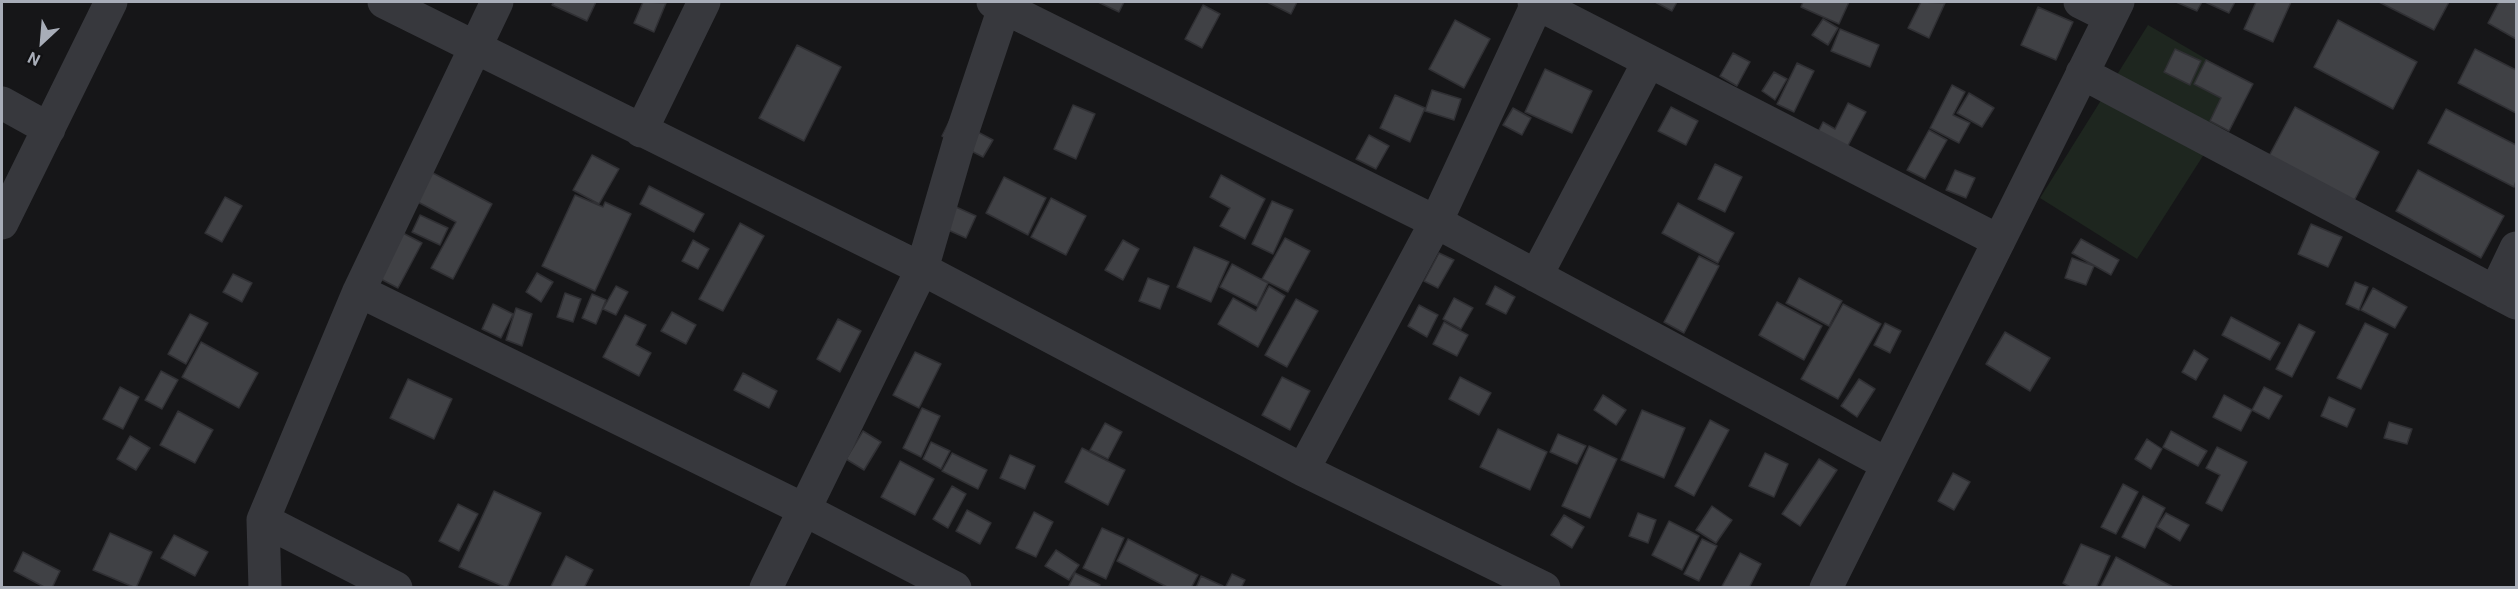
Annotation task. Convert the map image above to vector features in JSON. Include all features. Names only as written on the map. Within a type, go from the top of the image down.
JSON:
[{"type":"street","points":[[2,224],[111,2]]},
{"type":"street","points":[[384,2],[922,269],[1303,470],[1544,588]]},
{"type":"street","points":[[265,588],[263,520],[359,291],[473,48],[497,2]]},
{"type":"street","points":[[641,131],[704,2]]},
{"type":"street","points":[[1303,470],[1436,222],[1537,2],[1999,241]]},
{"type":"street","points":[[1826,588],[2114,9],[2079,2]]},
{"type":"street","points":[[766,588],[922,269],[1001,3],[1436,222],[1887,464]]},
{"type":"street","points":[[1536,276],[1649,61]]},
{"type":"street","points":[[2082,73],[2506,297],[2517,248]]},
{"type":"street","points":[[2,104],[49,129]]},
{"type":"street","points":[[359,291],[803,509],[955,588]]},
{"type":"street","points":[[263,520],[396,588]]},
{"type":"shaded area","points":[[2148,25],[2249,84],[2137,259],[2040,198]]},
{"type":"building","points":[[554,2],[596,2],[587,21],[552,5]]},
{"type":"building","points":[[643,2],[666,3],[654,32],[634,23]]},
{"type":"building","points":[[1098,2],[1124,2],[1119,12]]},
{"type":"building","points":[[1267,2],[1297,2],[1291,14]]},
{"type":"building","points":[[1655,2],[1677,2],[1672,11]]},
{"type":"building","points":[[1803,2],[1849,2],[1839,24],[1801,7]]},
{"type":"building","points":[[1921,2],[1945,3],[1929,38],[1908,28]]},
{"type":"building","points":[[2176,2],[2202,2],[2197,11]]},
{"type":"building","points":[[2205,2],[2235,2],[2229,13]]},
{"type":"building","points":[[2256,2],[2291,2],[2273,42],[2244,29]]},
{"type":"building","points":[[2379,2],[2449,2],[2434,30]]},
{"type":"building","points":[[2499,2],[2516,2],[2516,39],[2488,23]]},
{"type":"building","points":[[1203,5],[1220,14],[1202,48],[1185,39]]},
{"type":"building","points":[[2038,7],[2073,22],[2056,60],[2021,45]]},
{"type":"building","points":[[1823,19],[1838,28],[1828,45],[1812,35]]},
{"type":"building","points":[[1455,20],[1490,39],[1464,88],[1429,69]]},
{"type":"building","points":[[2338,20],[2417,62],[2393,109],[2314,67]]},
{"type":"building","points":[[1840,29],[1879,45],[1870,67],[1831,51]]},
{"type":"building","points":[[797,45],[841,67],[804,141],[759,118]]},
{"type":"building","points":[[2175,49],[2201,61],[2190,85],[2164,72]]},
{"type":"building","points":[[2475,49],[2516,70],[2516,113],[2458,83]]},
{"type":"building","points":[[1733,53],[1750,62],[1737,86],[1720,76]]},
{"type":"building","points":[[2206,60],[2253,84],[2229,131],[2210,121],[2221,98],[2194,84]]},
{"type":"building","points":[[1797,63],[1814,71],[1794,112],[1777,104]]},
{"type":"building","points":[[1545,69],[1592,91],[1572,133],[1525,112]]},
{"type":"building","points":[[1774,72],[1787,79],[1775,100],[1762,91]]},
{"type":"building","points":[[1952,85],[1965,92],[1953,115],[1970,123],[1959,143],[1930,128]]},
{"type":"building","points":[[1432,90],[1461,99],[1454,120],[1425,111]]},
{"type":"building","points":[[1969,93],[1994,108],[1982,127],[1957,113]]},
{"type":"building","points":[[1395,95],[1425,108],[1410,142],[1380,128]]},
{"type":"building","points":[[1848,103],[1866,112],[1843,155],[1814,140],[1823,122],[1835,129]]},
{"type":"building","points":[[1073,105],[1095,114],[1076,159],[1054,149]]},
{"type":"building","points":[[1671,107],[1698,121],[1686,145],[1658,131]]},
{"type":"building","points":[[2295,107],[2379,152],[2354,201],[2269,156]]},
{"type":"building","points":[[1513,108],[1531,118],[1522,135],[1503,125]]},
{"type":"building","points":[[2446,109],[2516,145],[2514,187],[2428,143]]},
{"type":"building","points":[[951,118],[993,140],[983,157],[942,136]]},
{"type":"building","points":[[1929,130],[1947,140],[1925,179],[1907,170]]},
{"type":"building","points":[[1369,135],[1389,146],[1376,169],[1356,159]]},
{"type":"building","points":[[592,155],[619,169],[599,204],[573,190]]},
{"type":"building","points":[[1715,164],[1742,177],[1725,212],[1698,199]]},
{"type":"building","points":[[1955,170],[1975,178],[1966,198],[1946,190]]},
{"type":"building","points":[[2418,170],[2504,216],[2481,258],[2396,211]]},
{"type":"building","points":[[431,172],[492,204],[453,279],[431,268],[456,222],[416,201]]},
{"type":"building","points":[[1221,175],[1265,199],[1245,239],[1220,226],[1230,208],[1210,197]]},
{"type":"building","points":[[1004,177],[1046,198],[1028,235],[986,213]]},
{"type":"building","points":[[649,186],[704,214],[694,232],[640,204]]},
{"type":"building","points":[[575,195],[603,207],[605,202],[631,214],[595,291],[542,266]]},
{"type":"building","points":[[225,197],[242,206],[222,242],[205,233]]},
{"type":"building","points":[[1051,198],[1086,216],[1066,255],[1031,237]]},
{"type":"building","points":[[1272,201],[1293,210],[1273,254],[1252,244]]},
{"type":"building","points":[[1678,203],[1734,233],[1718,263],[1662,233]]},
{"type":"building","points":[[956,207],[976,216],[966,238],[946,229]]},
{"type":"building","points":[[420,215],[448,228],[440,245],[412,232]]},
{"type":"building","points":[[740,223],[764,236],[723,311],[699,299]]},
{"type":"building","points":[[2311,224],[2342,237],[2328,267],[2298,254]]},
{"type":"building","points":[[401,232],[422,243],[398,288],[377,277]]},
{"type":"building","points":[[1285,238],[1310,251],[1288,292],[1262,279]]},
{"type":"building","points":[[2081,239],[2119,260],[2111,275],[2072,253]]},
{"type":"building","points":[[693,240],[709,249],[698,269],[682,261]]},
{"type":"building","points":[[1123,240],[1139,249],[1123,280],[1105,270]]},
{"type":"building","points":[[1194,247],[1229,262],[1211,302],[1177,287]]},
{"type":"building","points":[[1439,253],[1454,260],[1438,288],[1424,281]]},
{"type":"building","points":[[1699,256],[1719,266],[1684,333],[1664,322]]},
{"type":"building","points":[[2072,258],[2094,266],[2086,285],[2065,278]]},
{"type":"building","points":[[1232,264],[1268,283],[1257,306],[1220,287]]},
{"type":"building","points":[[537,273],[553,282],[541,302],[526,292]]},
{"type":"building","points":[[233,274],[252,283],[242,302],[223,292]]},
{"type":"building","points":[[1148,278],[1169,286],[1160,309],[1139,301]]},
{"type":"building","points":[[1799,278],[1842,301],[1829,326],[1786,303]]},
{"type":"building","points":[[2355,282],[2368,287],[2359,310],[2346,304]]},
{"type":"building","points":[[616,286],[628,292],[616,315],[603,309]]},
{"type":"building","points":[[1269,286],[1285,296],[1258,347],[1218,324],[1233,298],[1256,311]]},
{"type":"building","points":[[1495,286],[1515,297],[1506,314],[1486,304]]},
{"type":"building","points":[[2373,288],[2407,307],[2395,328],[2361,310]]},
{"type":"building","points":[[565,293],[581,299],[573,322],[557,317]]},
{"type":"building","points":[[592,294],[606,300],[596,324],[582,318]]},
{"type":"building","points":[[1454,298],[1473,308],[1461,329],[1443,319]]},
{"type":"building","points":[[1296,299],[1318,311],[1287,367],[1265,355]]},
{"type":"building","points":[[1777,302],[1822,326],[1804,360],[1759,335]]},
{"type":"building","points":[[493,304],[513,314],[501,338],[482,329]]},
{"type":"building","points":[[1843,304],[1881,324],[1838,399],[1801,379]]},
{"type":"building","points":[[1419,305],[1438,315],[1427,337],[1408,326]]},
{"type":"building","points":[[516,308],[532,314],[522,346],[506,340]]},
{"type":"building","points":[[672,312],[696,325],[686,344],[661,331]]},
{"type":"building","points":[[190,314],[208,323],[186,364],[168,354]]},
{"type":"building","points":[[625,315],[646,325],[636,345],[651,353],[639,376],[603,357]]},
{"type":"building","points":[[2231,317],[2280,343],[2270,360],[2222,335]]},
{"type":"building","points":[[838,319],[861,331],[840,372],[817,359]]},
{"type":"building","points":[[1444,322],[1468,335],[1457,356],[1433,344]]},
{"type":"building","points":[[1885,323],[1901,331],[1890,353],[1874,345]]},
{"type":"building","points":[[2365,323],[2388,334],[2361,389],[2337,378]]},
{"type":"building","points":[[2299,324],[2315,332],[2292,377],[2276,369]]},
{"type":"building","points":[[2005,332],[2050,358],[2030,391],[1986,364]]},
{"type":"building","points":[[201,342],[258,373],[239,408],[182,377]]},
{"type":"building","points":[[2194,350],[2208,359],[2196,380],[2182,372]]},
{"type":"building","points":[[915,352],[941,364],[919,408],[893,395]]},
{"type":"building","points":[[161,371],[178,380],[162,409],[145,400]]},
{"type":"building","points":[[743,373],[777,391],[769,408],[734,390]]},
{"type":"building","points":[[1282,377],[1310,391],[1290,430],[1262,415]]},
{"type":"building","points":[[1460,377],[1491,393],[1479,415],[1449,399]]},
{"type":"building","points":[[408,379],[452,399],[434,439],[390,418]]},
{"type":"building","points":[[1859,379],[1875,389],[1857,417],[1841,406]]},
{"type":"building","points":[[120,387],[139,397],[123,429],[103,419]]},
{"type":"building","points":[[2264,387],[2282,396],[2269,419],[2252,410]]},
{"type":"building","points":[[1603,395],[1626,410],[1616,425],[1594,410]]},
{"type":"building","points":[[2224,395],[2252,410],[2241,431],[2213,417]]},
{"type":"building","points":[[2329,397],[2355,409],[2347,427],[2321,416]]},
{"type":"building","points":[[922,408],[940,416],[921,457],[903,448]]},
{"type":"building","points":[[1642,410],[1685,428],[1664,478],[1621,460]]},
{"type":"building","points":[[178,411],[213,430],[195,463],[160,445]]},
{"type":"building","points":[[1710,420],[1729,430],[1694,496],[1675,486]]},
{"type":"building","points":[[2389,422],[2412,429],[2407,444],[2384,438]]},
{"type":"building","points":[[1105,423],[1122,432],[1108,459],[1090,450]]},
{"type":"building","points":[[1498,429],[1547,452],[1530,490],[1480,467]]},
{"type":"building","points":[[863,431],[881,442],[864,470],[846,459]]},
{"type":"building","points":[[2171,431],[2207,451],[2198,466],[2163,447]]},
{"type":"building","points":[[1558,434],[1586,446],[1577,464],[1550,452]]},
{"type":"building","points":[[130,436],[150,448],[136,470],[117,459]]},
{"type":"building","points":[[2147,439],[2162,449],[2151,469],[2135,459]]},
{"type":"building","points":[[931,442],[950,451],[941,469],[923,459]]},
{"type":"building","points":[[1589,446],[1617,459],[1590,518],[1562,506]]},
{"type":"building","points":[[2217,447],[2247,462],[2222,511],[2206,503],[2220,475],[2206,468]]},
{"type":"building","points":[[1082,448],[1125,470],[1108,505],[1065,482]]},
{"type":"building","points":[[952,453],[987,470],[978,489],[942,471]]},
{"type":"building","points":[[1765,453],[1788,464],[1774,497],[1749,486]]},
{"type":"building","points":[[1010,455],[1035,466],[1025,489],[1000,478]]},
{"type":"building","points":[[1819,459],[1837,470],[1800,526],[1782,514]]},
{"type":"building","points":[[900,461],[934,479],[915,515],[881,497]]},
{"type":"building","points":[[1953,473],[1970,482],[1954,510],[1938,501]]},
{"type":"building","points":[[2123,484],[2138,492],[2116,534],[2101,527]]},
{"type":"building","points":[[952,486],[966,494],[948,528],[933,519]]},
{"type":"building","points":[[494,491],[541,513],[507,588],[459,567]]},
{"type":"building","points":[[2143,496],[2165,508],[2145,548],[2122,537]]},
{"type":"building","points":[[458,504],[478,514],[459,551],[439,541]]},
{"type":"building","points":[[1712,506],[1732,520],[1716,543],[1696,530]]},
{"type":"building","points":[[967,510],[991,523],[980,544],[956,531]]},
{"type":"building","points":[[1034,512],[1053,522],[1036,557],[1016,548]]},
{"type":"building","points":[[1638,513],[1656,520],[1648,543],[1629,536]]},
{"type":"building","points":[[2166,513],[2189,525],[2180,541],[2157,527]]},
{"type":"building","points":[[1564,515],[1584,527],[1572,548],[1551,535]]},
{"type":"building","points":[[1669,521],[1699,536],[1682,570],[1652,555]]},
{"type":"building","points":[[1102,528],[1124,538],[1106,579],[1083,568]]},
{"type":"building","points":[[110,533],[152,552],[136,588],[93,570]]},
{"type":"building","points":[[174,535],[208,552],[195,576],[161,558]]},
{"type":"building","points":[[1128,539],[1198,575],[1191,588],[1169,588],[1117,561]]},
{"type":"building","points":[[1702,539],[1717,546],[1699,581],[1684,574]]},
{"type":"building","points":[[2081,544],[2110,556],[2096,588],[2072,588],[2063,583]]},
{"type":"building","points":[[1056,550],[1079,565],[1069,580],[1045,566]]},
{"type":"building","points":[[23,552],[60,571],[52,588],[46,588],[14,571]]},
{"type":"building","points":[[1740,553],[1761,564],[1749,588],[1721,588]]},
{"type":"building","points":[[566,556],[593,570],[584,588],[550,588]]},
{"type":"building","points":[[2116,557],[2175,588],[2100,588]]},
{"type":"building","points":[[1075,573],[1100,585],[1098,588],[1068,588]]},
{"type":"building","points":[[1232,574],[1245,580],[1241,588],[1225,588]]},
{"type":"building","points":[[1201,576],[1223,586],[1223,588],[1196,588]]}]
